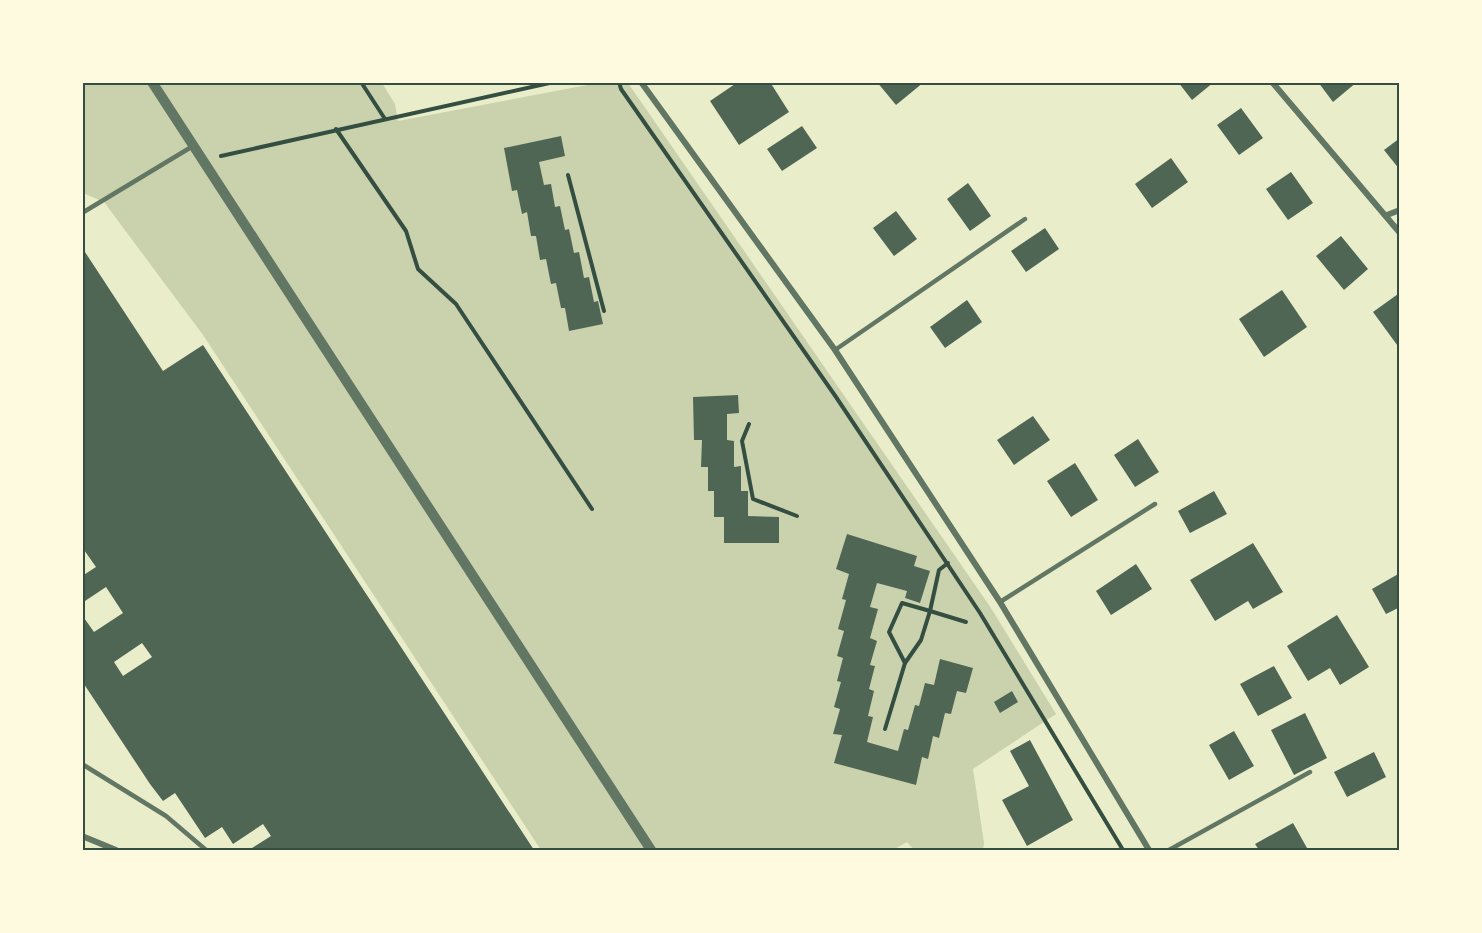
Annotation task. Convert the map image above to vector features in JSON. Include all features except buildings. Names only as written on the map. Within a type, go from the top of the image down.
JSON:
[{"type":"street","points":[[152,82],[651,850]]},
{"type":"street","points":[[641,82],[835,350],[1000,602],[1149,850]]},
{"type":"street","points":[[1272,82],[1400,233]]},
{"type":"street","points":[[1387,216],[1400,210]]},
{"type":"street","points":[[82,836],[116,850]]},
{"type":"lane","points":[[82,213],[193,146]]},
{"type":"lane","points":[[835,350],[1025,219]]},
{"type":"lane","points":[[1000,602],[1155,504]]},
{"type":"lane","points":[[82,764],[166,816],[206,850]]},
{"type":"lane","points":[[1169,850],[1310,772]]},
{"type":"path","points":[[362,82],[385,119]]},
{"type":"path","points":[[205,164],[217,157],[336,129],[554,82]]},
{"type":"path","points":[[619,82],[621,89],[836,397],[948,564],[1123,850]]},
{"type":"path","points":[[336,129],[406,231],[418,269],[456,304],[592,509]]},
{"type":"path","points":[[568,175],[604,311]]},
{"type":"path","points":[[750,424],[742,441],[753,499],[797,516]]},
{"type":"path","points":[[885,729],[905,663],[921,640],[939,570],[948,564]]},
{"type":"path","points":[[905,663],[889,632],[902,603],[966,622]]},
{"type":"green space","points":[[82,83],[382,83],[395,104],[398,121],[598,83],[628,83],[991,608],[1056,714],[973,769],[984,843],[983,850],[914,850],[907,842],[893,850],[541,850],[203,335],[104,202],[83,193]]}]
